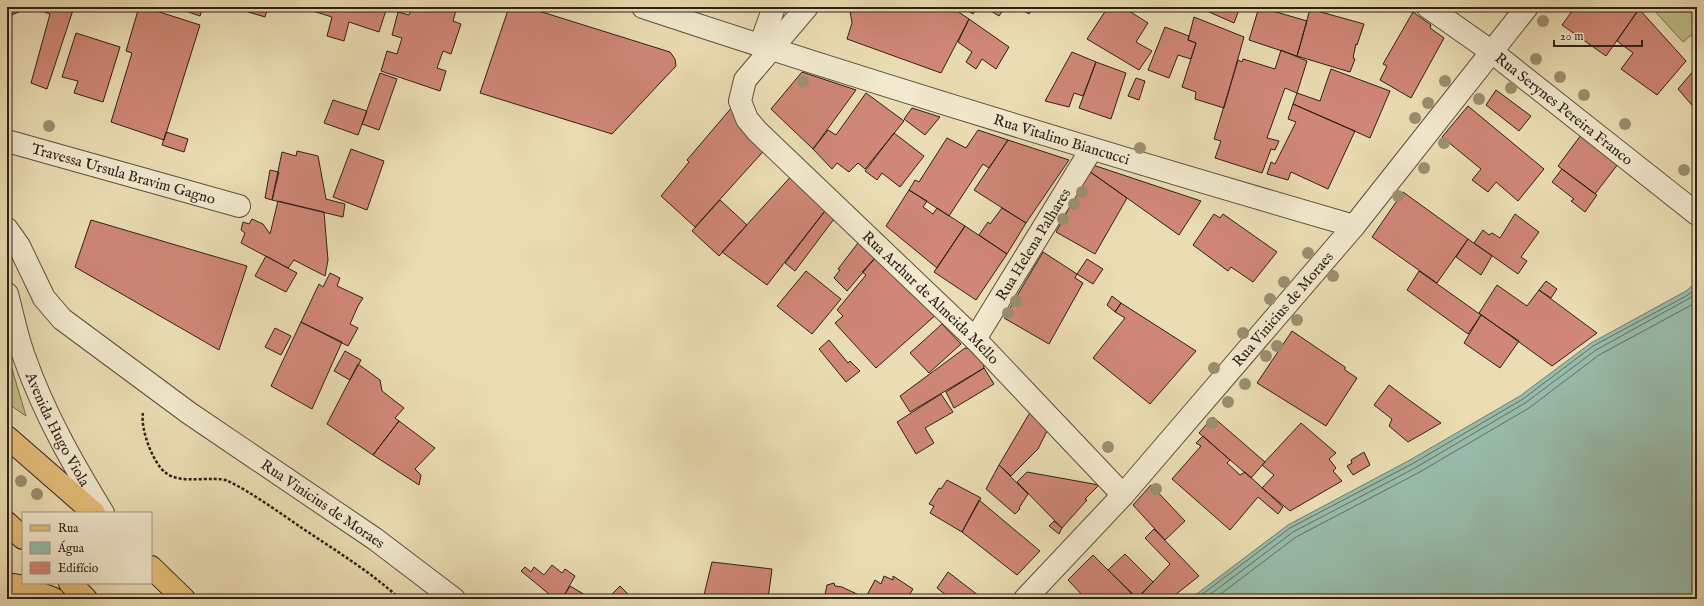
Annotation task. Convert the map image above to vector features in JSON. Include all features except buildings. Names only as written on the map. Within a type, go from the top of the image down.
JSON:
[{"type":"main road","points":[[7,437],[93,512]]},
{"type":"main road","points":[[7,523],[22,537]]},
{"type":"main road","points":[[152,567],[184,599]]},
{"type":"main road","points":[[7,584],[27,588],[54,599]]},
{"type":"main road","points":[[71,584],[86,599]]},
{"type":"street","name":"Rua Vitalino Biancucci","points":[[643,7],[766,48],[1091,150],[1354,226]]},
{"type":"street","points":[[766,48],[774,7]]},
{"type":"street","points":[[766,48],[807,7]]},
{"type":"street","name":"Rua Serynes Pereira Franco","points":[[1428,7],[1492,52],[1697,214]]},
{"type":"street","name":"Rua Vinicius de Moraes","points":[[1025,599],[1123,496],[1354,226],[1527,7]]},
{"type":"street","name":"Rua Arthur de Almeida Mello","points":[[766,48],[745,80],[740,101],[747,119],[757,131],[975,339],[1123,496]]},
{"type":"street","name":"Travessa Ursula Bravim Gagno","points":[[7,141],[239,206]]},
{"type":"street","name":"Rua Helena Palhares","points":[[975,339],[1091,150]]},
{"type":"street","name":"Rua Vinicius de Moraes","points":[[7,229],[19,246],[44,298],[62,319],[189,413],[375,539],[454,599]]},
{"type":"street","name":"Avenida Hugo Viola","points":[[7,294],[25,359],[50,419],[79,474],[102,512]]},
{"type":"path","points":[[151,384],[143,416],[146,442],[159,466],[166,474],[179,478],[227,480],[278,512],[382,582],[400,599]]},
{"type":"shaded area","points":[[1651,7],[1697,7],[1697,30],[1683,42]]},
{"type":"shaded area","points":[[7,352],[26,416],[7,403]]},
{"type":"water","points":[[1697,282],[1697,599],[1190,599],[1288,525],[1410,460],[1520,396],[1591,343],[1686,291]]}]
